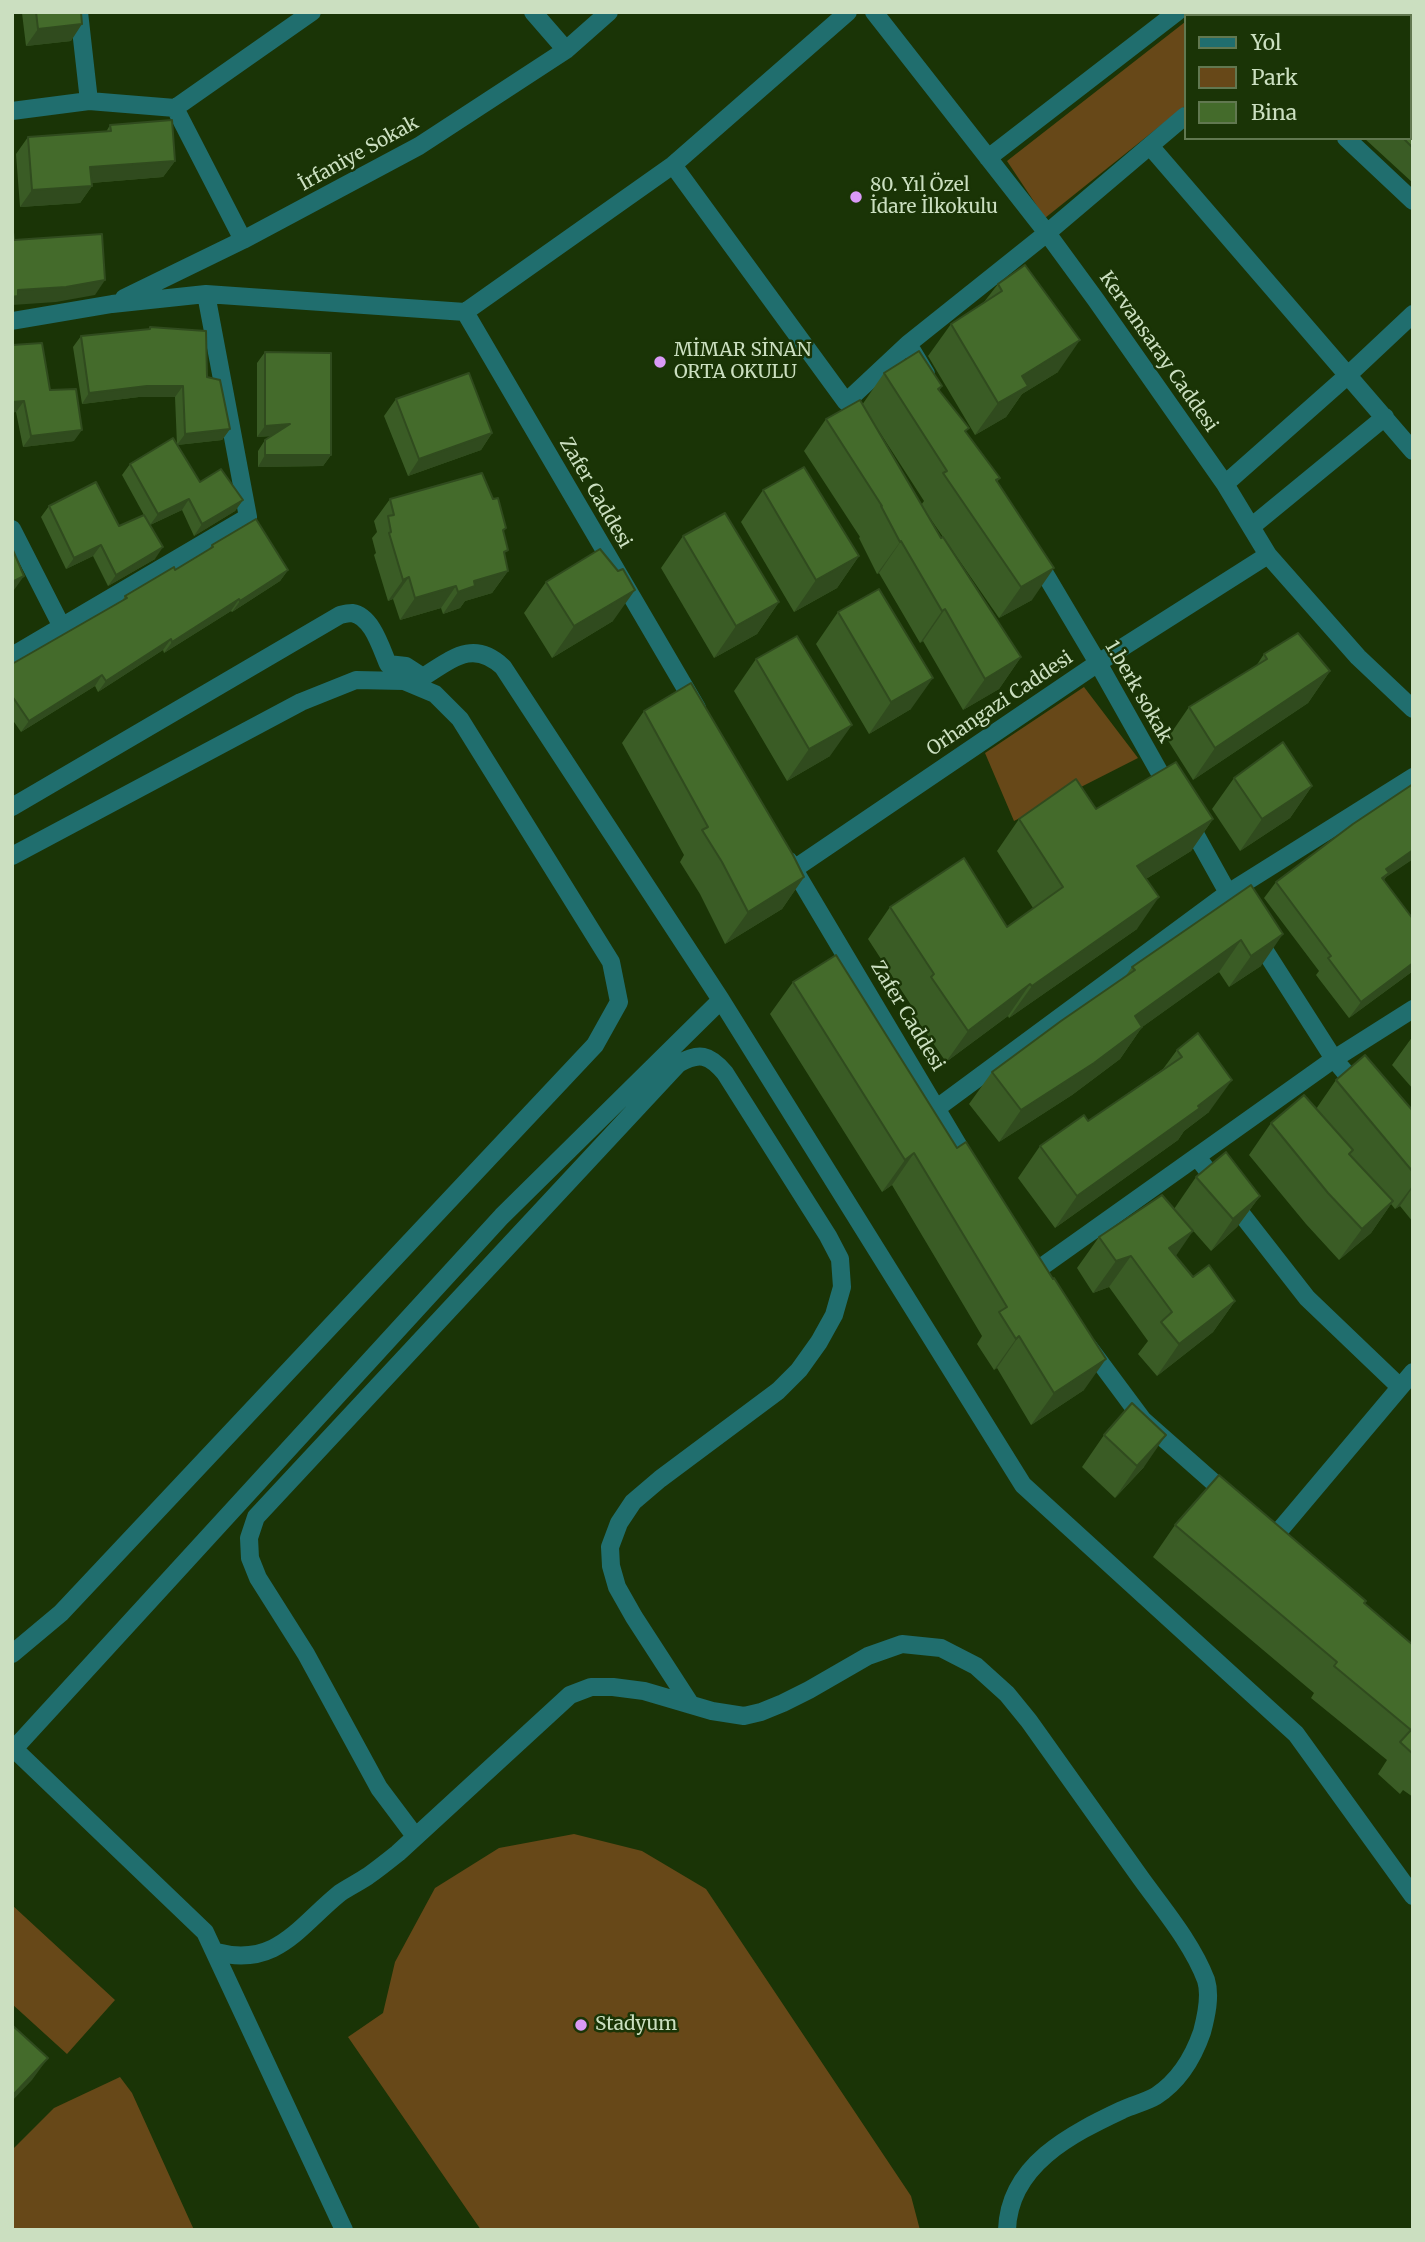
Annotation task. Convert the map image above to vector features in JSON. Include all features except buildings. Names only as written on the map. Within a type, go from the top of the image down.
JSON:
[{"type":"street","points":[[79,12],[89,101]]},
{"type":"street","points":[[12,111],[89,101],[175,108],[312,12]]},
{"type":"street","points":[[533,12],[566,50]]},
{"type":"street","name":"İrfaniye Sokak","points":[[112,304],[243,240],[419,146],[566,50],[609,12]]},
{"type":"street","points":[[12,321],[112,304],[206,294],[465,312],[673,165],[848,12]]},
{"type":"street","name":"Kervansaray Caddesi","points":[[874,12],[1096,300],[1225,484],[1268,555],[1358,657],[1413,709]]},
{"type":"street","points":[[988,158],[1177,12]]},
{"type":"street","points":[[175,108],[243,240]]},
{"type":"street","points":[[673,165],[846,402],[908,344],[1047,233],[1184,117]]},
{"type":"street","points":[[1348,140],[1413,201]]},
{"type":"street","points":[[1150,146],[1413,451]]},
{"type":"street","points":[[12,656],[248,517],[206,294]]},
{"type":"street","name":"Zafer Caddesi","points":[[465,312],[704,718]]},
{"type":"street","points":[[1225,484],[1347,376],[1413,313]]},
{"type":"street","points":[[908,344],[936,391]]},
{"type":"street","points":[[1251,527],[1385,417]]},
{"type":"street","points":[[12,529],[62,627]]},
{"type":"street","name":"1.berk sokak","points":[[1028,545],[1228,893],[1334,1059],[1369,1100]]},
{"type":"street","name":"Orhangazi Caddesi","points":[[794,869],[1098,663],[1268,555]]},
{"type":"street","points":[[12,807],[341,615],[354,613],[365,620],[388,664],[406,666],[423,677],[457,656],[473,652],[492,656],[503,667],[721,1000],[1023,1485],[1296,1734],[1413,1896]]},
{"type":"street","points":[[12,856],[301,702],[356,680],[404,681],[435,694],[460,719],[611,962],[619,1002],[595,1045],[61,1613],[12,1654]]},
{"type":"street","points":[[937,1108],[1228,893],[1413,776]]},
{"type":"street","name":"Zafer Caddesi","points":[[780,846],[978,1179]]},
{"type":"street","points":[[344,2230],[205,1931],[13,1749],[502,1216],[721,1000]]},
{"type":"street","points":[[1033,1273],[1334,1059],[1413,1009]]},
{"type":"street","points":[[415,1836],[379,1788],[306,1654],[258,1578],[250,1558],[249,1538],[256,1517],[678,1065],[699,1056],[707,1057],[725,1073],[828,1236],[840,1259],[842,1287],[834,1315],[799,1370],[778,1391],[633,1502],[619,1523],[610,1547],[611,1566],[617,1587],[691,1705]]},
{"type":"street","points":[[1197,1157],[1307,1298],[1400,1387]]},
{"type":"street","points":[[1080,1336],[1143,1420],[1244,1510]]},
{"type":"street","points":[[1274,1537],[1413,1372]]},
{"type":"street","points":[[216,1952],[251,1955],[274,1949],[302,1929],[341,1893],[398,1853],[570,1695],[591,1688],[613,1687],[644,1691],[712,1711],[744,1716],[761,1712],[809,1690],[868,1656],[902,1644],[941,1648],[976,1665],[1007,1694],[1029,1721],[1188,1947],[1207,1982],[1207,2014],[1196,2050],[1180,2074],[1155,2096],[1088,2126],[1052,2147],[1016,2191],[1009,2211],[1007,2230]]},
{"type":"green space","points":[[1184,23],[1184,107],[1045,218],[1007,161]]},
{"type":"green space","points":[[1084,687],[1138,758],[1014,821],[985,753]]},
{"type":"green space","name":"Stadyum","points":[[574,1834],[642,1851],[706,1889],[911,2196],[920,2230],[481,2230],[348,2037],[383,2013],[395,1962],[435,1888],[499,1848]]},
{"type":"green space","points":[[12,1905],[115,2000],[67,2054],[12,2004]]},
{"type":"green space","points":[[120,2077],[132,2093],[194,2230],[12,2230],[12,2150],[54,2108]]},
{"type":"place","name":"80. Yıl Özel İdare İlkokulu","points":[[856,197]]},
{"type":"place","name":"MİMAR SİNAN ORTA OKULU","points":[[660,362]]},
{"type":"place","name":"Stadyum","points":[[581,2025]]}]
